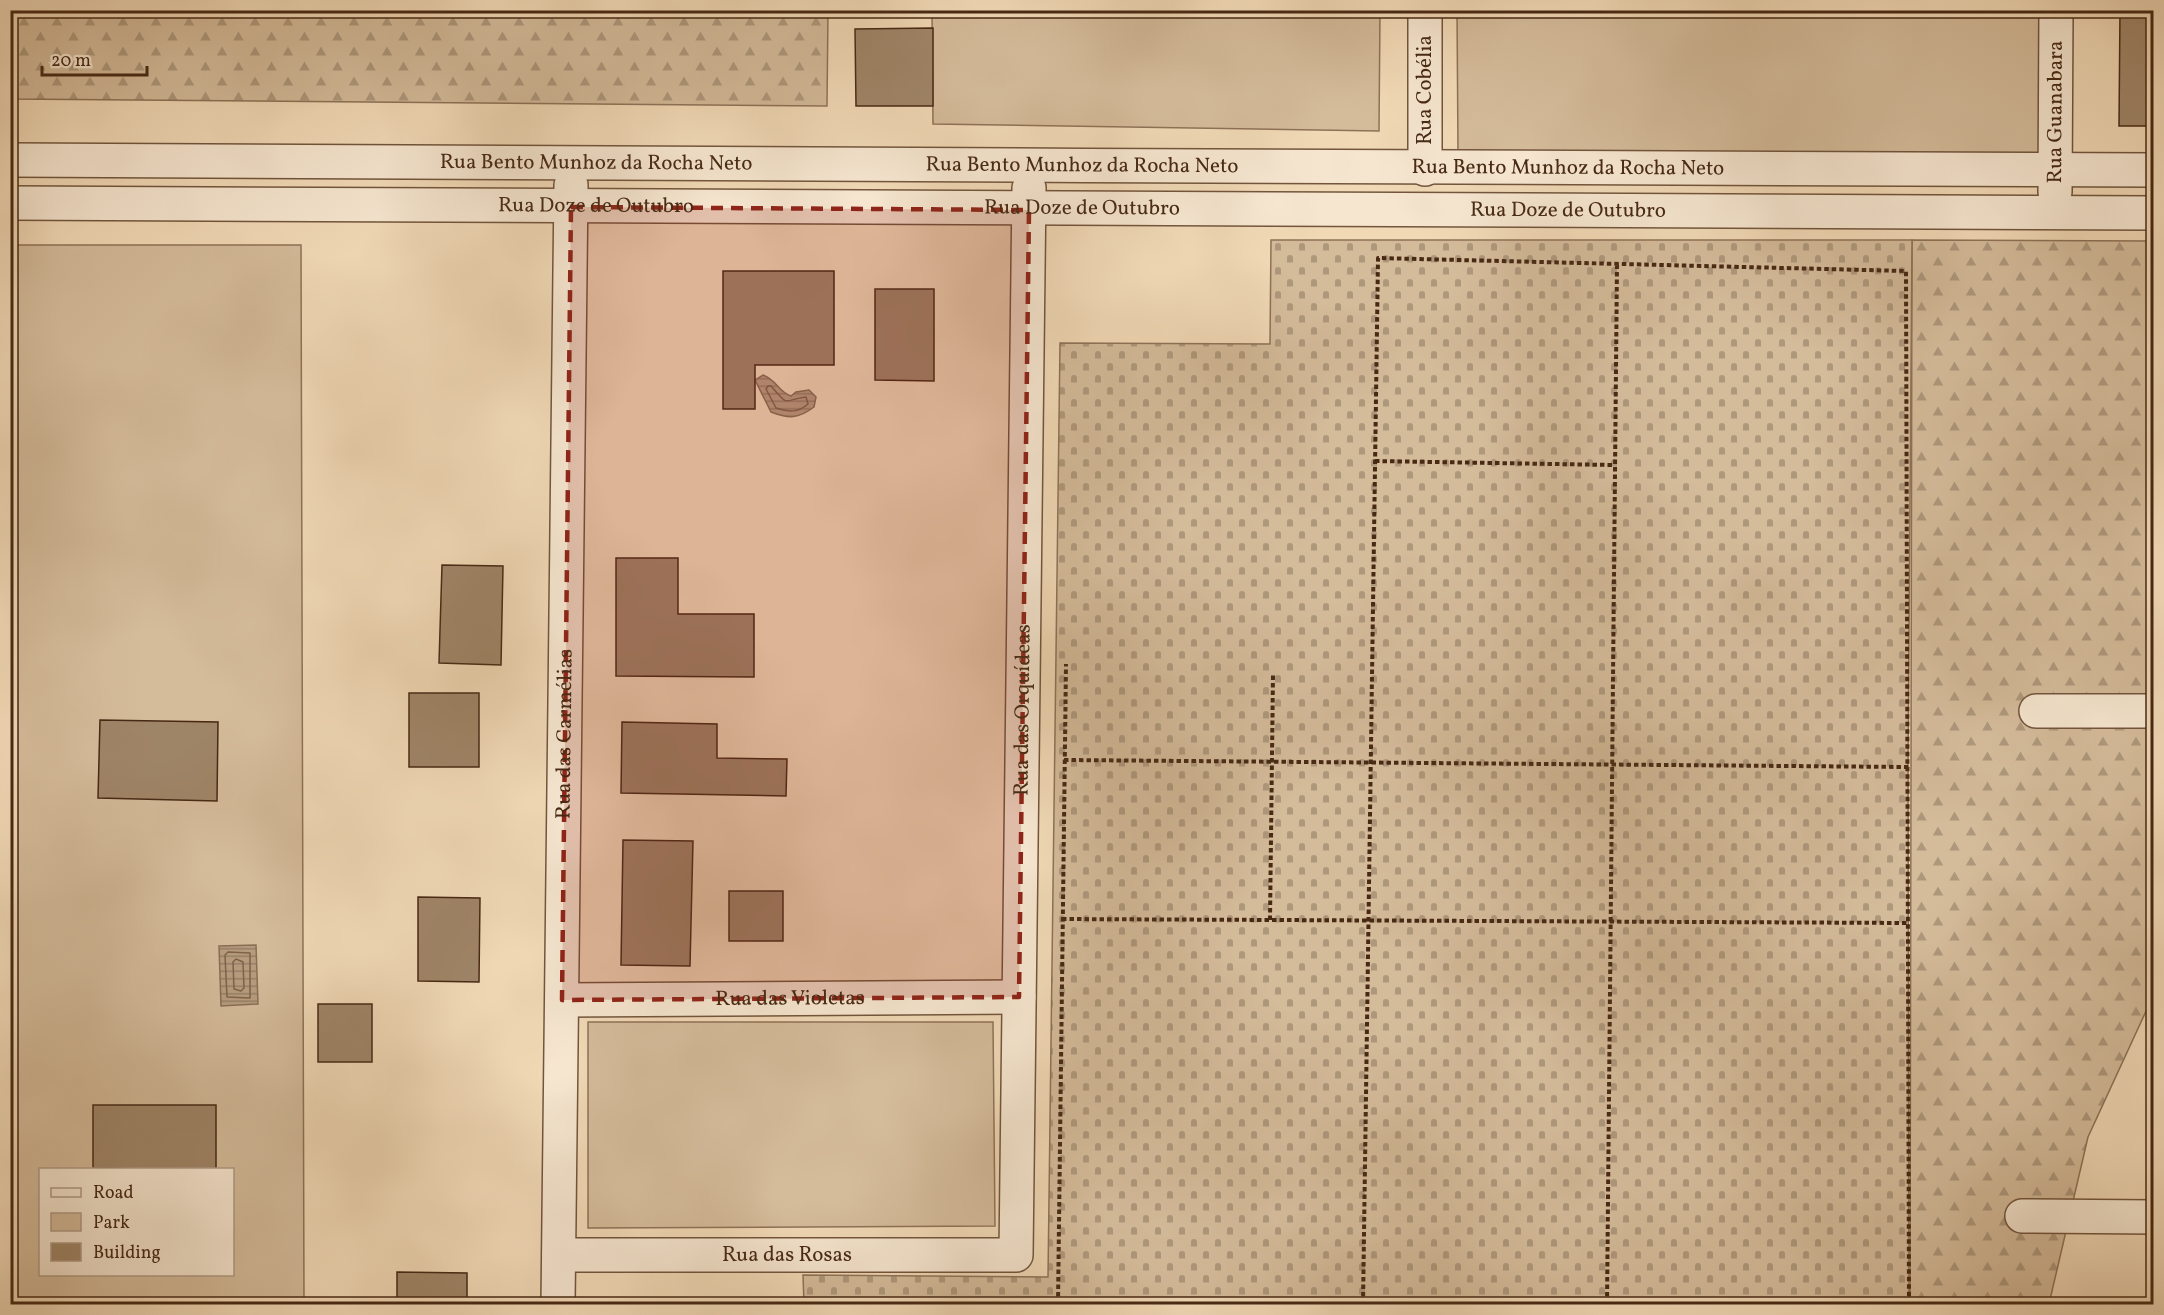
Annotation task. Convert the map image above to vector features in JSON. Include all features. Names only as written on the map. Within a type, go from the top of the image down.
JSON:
[{"type":"street","name":"Rua Cobélia","points":[[1425,10],[1425,169]]},
{"type":"street","name":"Rua Guanabara","points":[[2056,10],[2056,213]]},
{"type":"street","name":"Rua Bento Munhoz da Rocha Neto","points":[[10,160],[1028,164],[1425,169],[2154,170]]},
{"type":"street","name":"Rua das Carmélias","points":[[558,1305],[571,162]]},
{"type":"street","name":"Rua das Orquídeas","points":[[1016,1255],[1028,164]]},
{"type":"street","name":"Rua Doze de Outubro","points":[[10,203],[1029,210],[2154,213]]},
{"type":"street","points":[[2036,711],[2154,711]]},
{"type":"street","name":"Rua das Violetas","points":[[562,1000],[1019,997]]},
{"type":"street","points":[[2022,1215],[2154,1217]]},
{"type":"street","name":"Rua das Rosas","points":[[559,1255],[1016,1255]]},
{"type":"path","points":[[1364,1305],[1378,258],[1906,271],[1910,1305]]},
{"type":"path","points":[[1607,1305],[1617,264]]},
{"type":"path","points":[[1375,461],[1614,465]]},
{"type":"path","points":[[1058,1305],[1066,664]]},
{"type":"path","points":[[1270,920],[1273,674]]},
{"type":"path","points":[[1064,760],[1908,767]]},
{"type":"path","points":[[1062,919],[1908,923]]},
{"type":"highlighted area","points":[[571,207],[1029,210],[1019,997],[562,1000]]},
{"type":"green space","points":[[11,10],[828,11],[827,106],[11,99]]},
{"type":"green space","points":[[932,11],[1380,11],[1379,131],[933,124]]},
{"type":"green space","points":[[1457,11],[2043,11],[2044,159],[2000,161],[1458,151]]},
{"type":"green space","points":[[1271,240],[1912,240],[1908,767],[1909,1304],[804,1304],[803,1275],[1048,1277],[1060,343],[1270,344]]},
{"type":"green space","points":[[1912,240],[2153,241],[2153,996],[2088,1137],[2049,1304],[1910,1304]]},
{"type":"green space","points":[[10,245],[301,245],[304,1304],[11,1304]]},
{"type":"green space","points":[[588,1022],[993,1022],[995,1226],[588,1228]]},
{"type":"water","points":[[763,375],[791,396],[796,392],[809,390],[816,397],[814,407],[793,417],[771,412],[755,380]]},
{"type":"water","points":[[256,945],[258,1004],[221,1006],[219,946]]},
{"type":"building","points":[[2120,10],[2154,10],[2154,126],[2119,126]]},
{"type":"building","points":[[933,28],[933,106],[856,106],[855,29]]},
{"type":"building","points":[[723,271],[834,271],[834,365],[755,365],[755,409],[723,409]]},
{"type":"building","points":[[875,289],[934,289],[934,381],[875,380]]},
{"type":"building","points":[[616,558],[678,558],[678,614],[754,614],[754,677],[616,676]]},
{"type":"building","points":[[442,565],[503,566],[501,665],[439,663]]},
{"type":"building","points":[[409,693],[479,693],[479,767],[409,767]]},
{"type":"building","points":[[100,720],[218,722],[217,801],[98,798]]},
{"type":"building","points":[[622,722],[717,724],[717,758],[787,759],[786,796],[621,793]]},
{"type":"building","points":[[623,840],[693,841],[690,966],[621,965]]},
{"type":"building","points":[[729,891],[783,891],[783,941],[729,941]]},
{"type":"building","points":[[418,897],[480,898],[479,982],[418,981]]},
{"type":"building","points":[[318,1004],[372,1004],[372,1062],[318,1062]]},
{"type":"building","points":[[93,1105],[216,1105],[216,1168],[93,1168]]},
{"type":"building","points":[[397,1272],[467,1273],[467,1304],[397,1304]]}]
